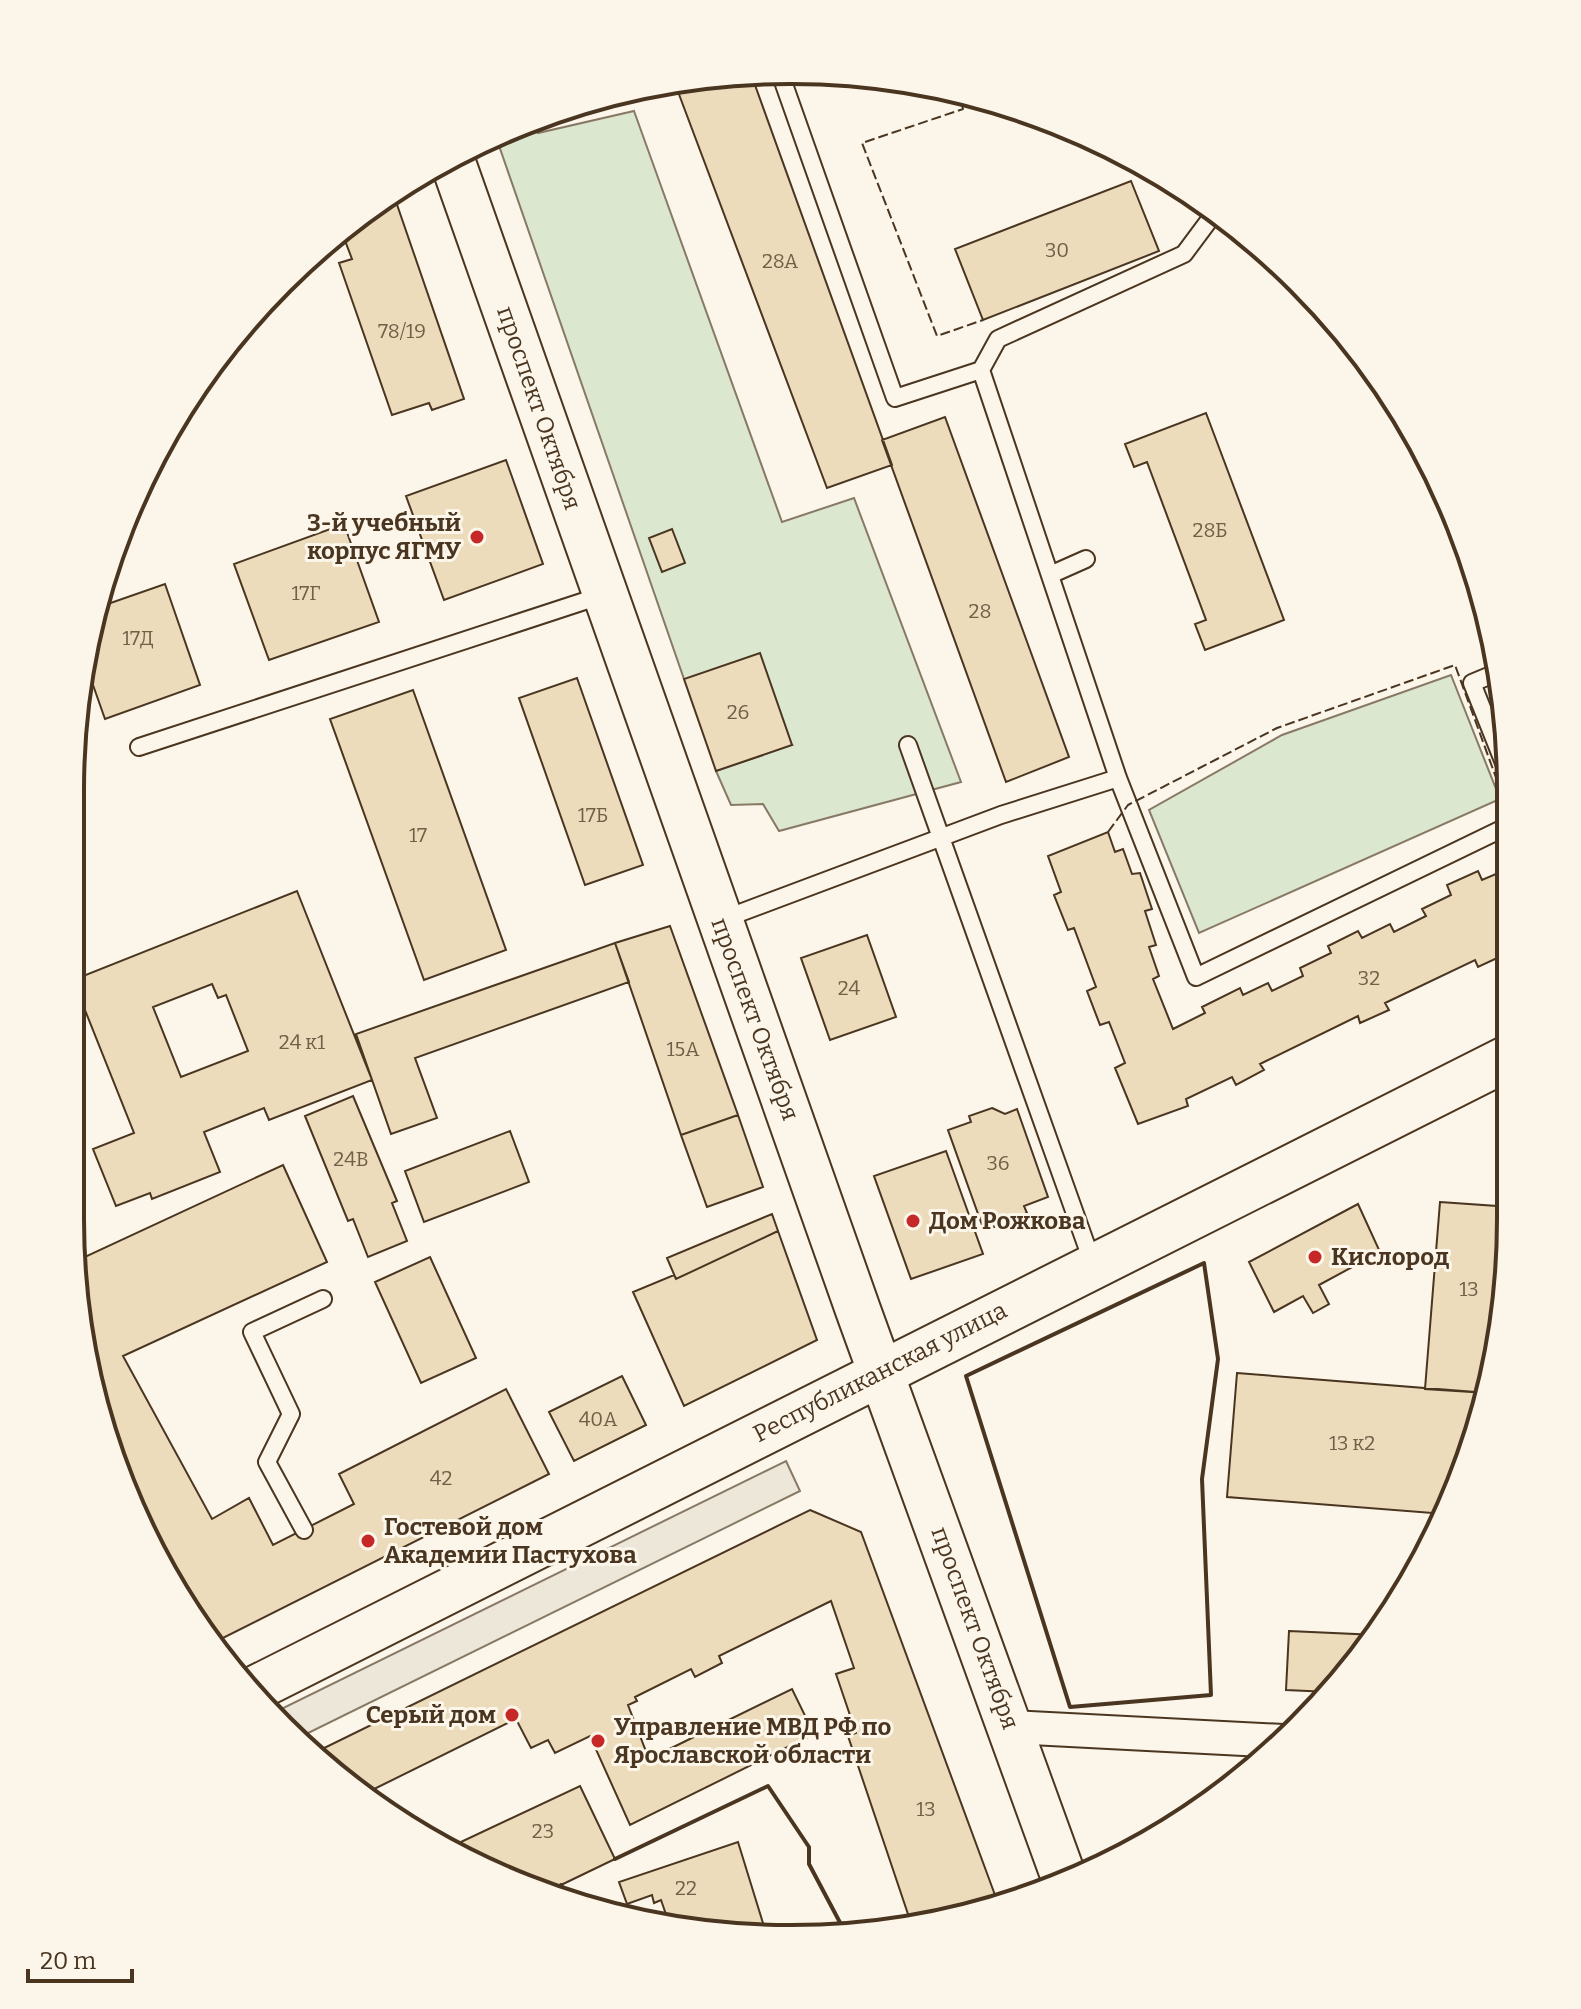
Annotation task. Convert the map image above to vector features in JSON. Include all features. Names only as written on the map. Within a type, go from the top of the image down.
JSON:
[{"type":"main road","name":"проспект Октября","points":[[455,169],[880,1372],[1012,1727],[1062,1871]]},
{"type":"main road","name":"Республиканская улица","points":[[261,1686],[1497,1063]]},
{"type":"street","points":[[1012,1727],[1266,1740]]},
{"type":"lane","points":[[784,84],[895,398],[981,370],[998,339],[1184,254],[1208,221]]},
{"type":"lane","points":[[981,370],[1118,778],[1196,977],[1497,831]]},
{"type":"lane","points":[[1050,575],[1086,559]]},
{"type":"lane","points":[[139,747],[605,594]]},
{"type":"lane","points":[[1487,677],[1472,683],[1495,740]]},
{"type":"lane","points":[[908,745],[1093,1265]]},
{"type":"lane","points":[[719,920],[942,837],[1118,778]]},
{"type":"lane","points":[[304,1530],[267,1462],[291,1414],[252,1332],[323,1299]]},
{"type":"green space","points":[[634,111],[782,522],[854,498],[961,782],[779,831],[763,804],[731,805],[716,771],[792,745],[684,679],[500,147],[538,133]]},
{"type":"green space","points":[[1451,675],[1497,791],[1497,800],[1199,933],[1149,810],[1282,735]]},
{"type":"shaded area","points":[[786,1461],[800,1491],[307,1733],[282,1709]]},
{"type":"building","points":[[755,86],[892,465],[827,488],[679,93]]},
{"type":"building","points":[[1131,181],[1159,251],[983,320],[955,249]]},
{"type":"building","points":[[397,204],[464,399],[432,410],[429,403],[392,415],[339,263],[352,259],[346,242]]},
{"type":"building","points":[[1206,413],[1284,620],[1205,650],[1195,624],[1206,620],[1147,462],[1134,467],[1125,444]]},
{"type":"building","points":[[945,417],[1069,757],[1006,782],[882,440]]},
{"type":"building","name":"3-й учебный корпус ЯГМУ","points":[[506,460],[543,564],[444,600],[406,496]]},
{"type":"building","points":[[344,524],[379,622],[269,660],[234,564]]},
{"type":"building","points":[[672,529],[685,563],[662,572],[649,538]]},
{"type":"building","points":[[165,584],[200,685],[105,719],[93,684],[109,603]]},
{"type":"building","points":[[760,653],[792,745],[716,771],[684,679]]},
{"type":"building","points":[[577,678],[643,865],[585,885],[519,698]]},
{"type":"building","points":[[413,690],[506,950],[424,980],[330,719]]},
{"type":"building","points":[[1108,832],[1115,852],[1123,849],[1132,874],[1140,873],[1152,909],[1145,911],[1156,945],[1149,947],[1159,976],[1153,979],[1173,1029],[1205,1013],[1202,1007],[1240,988],[1243,995],[1268,983],[1272,991],[1303,976],[1300,968],[1331,953],[1328,946],[1358,931],[1362,938],[1390,924],[1394,932],[1426,916],[1422,909],[1451,895],[1447,885],[1478,871],[1482,880],[1497,874],[1497,958],[1478,967],[1475,960],[1385,1003],[1389,1010],[1360,1023],[1358,1016],[1260,1064],[1264,1070],[1236,1085],[1232,1077],[1186,1099],[1188,1106],[1138,1124],[1115,1068],[1125,1063],[1109,1022],[1100,1025],[1087,991],[1096,987],[1074,928],[1068,930],[1054,895],[1061,892],[1048,856]]},
{"type":"building","points":[[297,891],[372,1080],[269,1120],[264,1108],[204,1132],[220,1172],[152,1199],[150,1193],[116,1206],[93,1149],[134,1133],[84,1008],[84,976]],"holes":[[[212,984],[218,998],[226,995],[248,1051],[181,1077],[153,1007]]]},
{"type":"building","points":[[670,926],[738,1115],[681,1135],[615,943]]},
{"type":"building","points":[[867,935],[896,1017],[830,1040],[801,958]]},
{"type":"building","points":[[615,943],[629,982],[415,1058],[437,1118],[391,1134],[356,1034]]},
{"type":"building","points":[[353,1096],[397,1201],[392,1203],[407,1241],[368,1257],[353,1219],[348,1221],[305,1116]]},
{"type":"building","points":[[992,1108],[1005,1114],[1017,1109],[1048,1197],[1024,1206],[1027,1213],[994,1227],[989,1222],[982,1225],[948,1130],[971,1122],[969,1116]]},
{"type":"building","points":[[738,1115],[763,1187],[707,1207],[681,1135]]},
{"type":"building","points":[[510,1131],[529,1182],[424,1222],[405,1171]]},
{"type":"building","points":[[946,1151],[983,1254],[911,1279],[874,1176]]},
{"type":"building","points":[[283,1165],[327,1262],[123,1356],[212,1519],[249,1498],[273,1545],[354,1504],[339,1474],[506,1389],[549,1474],[222,1638],[179,1572],[157,1531],[121,1446],[98,1356],[86,1257]]},
{"type":"building","points":[[1440,1202],[1497,1206],[1491,1311],[1475,1392],[1425,1389]]},
{"type":"building","name":"Кислород","points":[[1358,1204],[1380,1252],[1319,1285],[1329,1304],[1313,1313],[1303,1296],[1274,1312],[1249,1262]]},
{"type":"building","points":[[772,1214],[778,1231],[676,1279],[667,1258]]},
{"type":"building","points":[[778,1231],[817,1340],[684,1406],[633,1292],[674,1275],[676,1279]]},
{"type":"building","points":[[430,1257],[476,1358],[421,1383],[375,1282]]},
{"type":"building","points":[[1237,1373],[1475,1392],[1460,1446],[1432,1513],[1227,1497]]},
{"type":"building","points":[[622,1376],[646,1425],[574,1461],[549,1412]]},
{"type":"building","name":"Серый дом","points":[[810,1510],[861,1532],[995,1895],[908,1915],[848,1736],[856,1733],[836,1674],[854,1668],[831,1601],[719,1656],[722,1663],[695,1677],[691,1669],[635,1697],[637,1701],[628,1705],[649,1759],[792,1689],[814,1734],[630,1825],[590,1736],[555,1753],[548,1740],[531,1748],[516,1719],[374,1789],[323,1748]]},
{"type":"building","points":[[1289,1631],[1361,1634],[1315,1691],[1286,1690]]},
{"type":"building","points":[[580,1786],[615,1859],[558,1886],[460,1842]]},
{"type":"building","points":[[738,1842],[763,1924],[666,1913],[661,1900],[654,1903],[652,1895],[627,1904],[619,1882]]},
{"type":"fence","points":[[962,106],[963,109],[862,143],[937,336],[983,320]]},
{"type":"fence","points":[[1108,832],[1128,805],[1277,728],[1455,665],[1497,779]]},
{"type":"wall","points":[[1204,1263],[1218,1359],[1202,1479],[1211,1695],[1070,1707],[966,1376],[1204,1263]]},
{"type":"wall","points":[[615,1859],[768,1786],[809,1847],[809,1864],[840,1923]]},
{"type":"place","name":"3-й учебный корпус ЯГМУ","points":[[477,537]]},
{"type":"place","name":"Дом Рожкова","points":[[913,1221]]},
{"type":"place","name":"Кислород","points":[[1315,1257]]},
{"type":"place","name":"Гостевой дом Академии Пастухова","points":[[368,1541]]},
{"type":"place","name":"Серый дом","points":[[512,1715]]},
{"type":"place","name":"Управление МВД РФ по Ярославской области","points":[[598,1741]]}]
